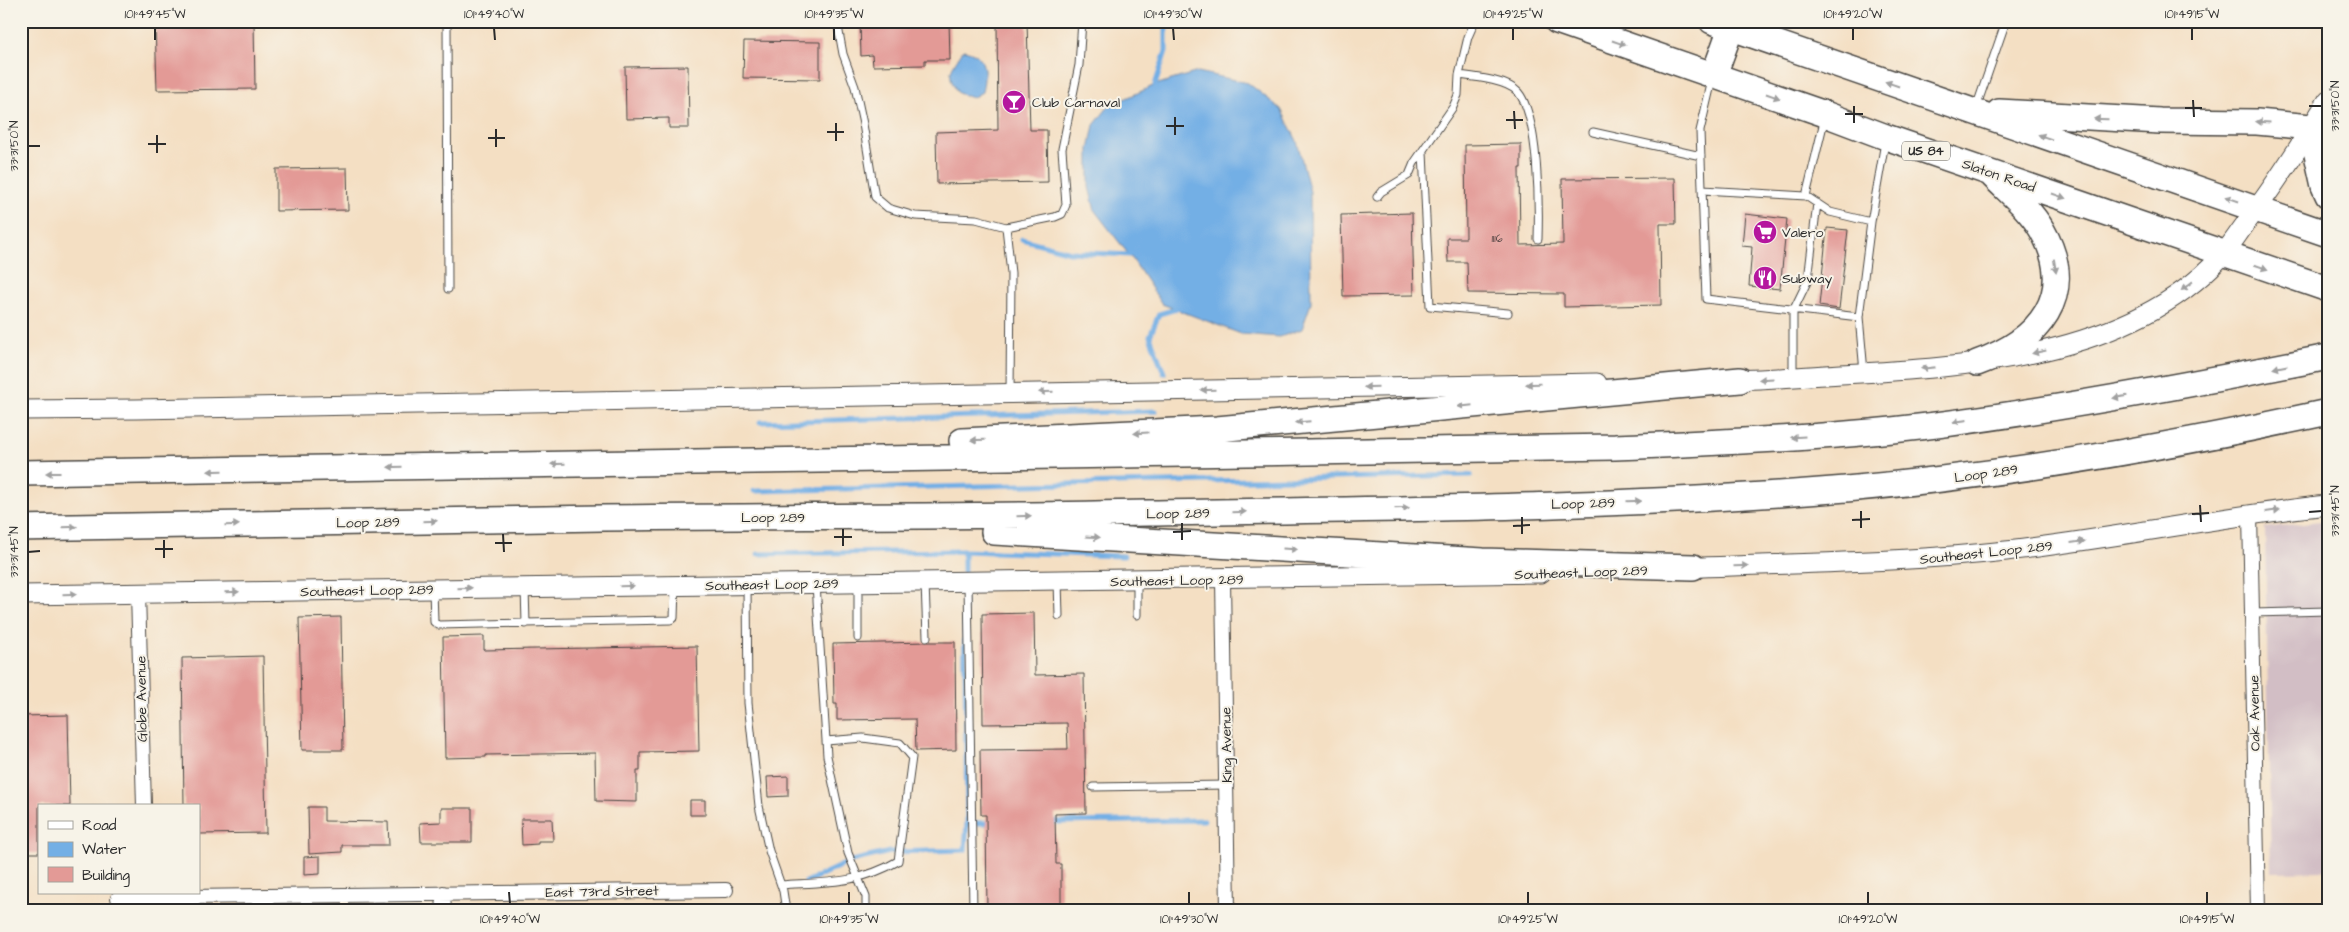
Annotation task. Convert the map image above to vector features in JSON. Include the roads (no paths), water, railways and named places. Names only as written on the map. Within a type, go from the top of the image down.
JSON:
[{"type":"highway","name":"Slaton Road","points":[[1557,21],[1825,114],[1886,138],[1988,171],[2328,289]]},
{"type":"highway","points":[[1714,75],[1725,23],[1974,113],[2258,208],[2328,234]]},
{"type":"highway","points":[[1974,113],[2016,112],[2060,117],[2257,122],[2320,129],[2324,186],[2328,195]]},
{"type":"highway","points":[[1977,363],[2000,355],[2032,333],[2050,306],[2056,286],[2056,267],[2041,228],[2017,199],[1988,171]]},
{"type":"highway","points":[[21,473],[1615,447],[1813,437],[1943,424],[2227,378],[2328,357]]},
{"type":"highway","points":[[606,463],[800,447],[1217,429],[1740,380]]},
{"type":"highway","name":"Loop 289","points":[[21,528],[608,518],[963,517],[1187,513],[1541,505],[1736,497],[1850,489],[2037,467],[2202,439],[2328,412]]},
{"type":"highway","points":[[608,518],[694,532],[907,528],[1060,535],[1484,561],[1693,567]]},
{"type":"main road","points":[[21,410],[1740,380],[1864,373],[1977,363],[2049,350],[2116,327],[2144,314],[2174,296],[2223,254],[2320,129],[2328,100]]},
{"type":"main road","name":"Southeast Loop 289","points":[[21,595],[816,583],[1486,576],[1943,557],[2100,540],[2250,514],[2328,504]]},
{"type":"street","name":"Oak Avenue","points":[[2250,514],[2258,911]]},
{"type":"street","name":"King Avenue","points":[[1223,579],[1228,911]]},
{"type":"street","name":"Globe Avenue","points":[[138,593],[144,804]]},
{"type":"street","name":"East 73rd Street","points":[[118,898],[146,901],[443,893],[726,890]]},
{"type":"street","points":[[443,893],[444,911]]},
{"type":"lane","points":[[447,21],[448,289]]},
{"type":"lane","points":[[838,21],[843,54],[855,87],[863,124],[876,197],[888,208],[915,216],[976,219],[1006,227],[1055,217],[1062,214],[1066,205],[1062,149],[1079,65],[1082,21]]},
{"type":"lane","points":[[1377,197],[1381,192],[1410,175],[1411,168],[1453,107],[1458,95],[1459,75],[1468,37],[1475,21]]},
{"type":"lane","points":[[1974,113],[2006,21]]},
{"type":"lane","points":[[1459,75],[1497,81],[1518,91],[1525,108],[1536,158],[1539,202],[1538,239]]},
{"type":"lane","points":[[1714,75],[1700,131],[1706,299],[1793,311],[1859,317]]},
{"type":"lane","points":[[1806,196],[1825,114]]},
{"type":"lane","points":[[1593,132],[1701,156]]},
{"type":"lane","points":[[1864,373],[1859,317],[1871,222],[1886,138]]},
{"type":"lane","points":[[1422,152],[1430,306],[1508,312]]},
{"type":"lane","points":[[1702,190],[1806,196],[1830,212],[1871,222]]},
{"type":"lane","points":[[1793,377],[1793,311],[1808,280],[1817,203]]},
{"type":"lane","points":[[1006,227],[1011,273],[1010,393]]},
{"type":"lane","points":[[1137,580],[1137,615]]},
{"type":"lane","points":[[1058,581],[1058,616]]},
{"type":"lane","points":[[925,582],[927,637]]},
{"type":"lane","points":[[968,582],[973,911]]},
{"type":"lane","points":[[816,583],[826,756],[848,853],[866,897],[866,911]]},
{"type":"lane","points":[[858,583],[858,638]]},
{"type":"lane","points":[[747,584],[748,703],[758,797],[768,851],[781,885],[786,911]]},
{"type":"lane","points":[[432,589],[434,622],[438,625],[526,624],[670,620],[674,618],[676,613],[675,585]]},
{"type":"lane","points":[[525,587],[526,624]]},
{"type":"lane","points":[[2252,613],[2328,612]]},
{"type":"lane","points":[[781,885],[858,879],[879,872],[898,861],[912,757],[900,743],[863,738],[826,741]]},
{"type":"lane","points":[[1093,787],[1226,785]]},
{"type":"water","points":[[963,50],[977,55],[983,65],[982,92],[972,98],[958,93],[951,75],[951,71]]},
{"type":"water","points":[[1198,72],[1248,83],[1281,109],[1297,141],[1310,192],[1311,303],[1302,329],[1280,337],[1241,334],[1162,304],[1133,260],[1095,211],[1089,187],[1089,149],[1094,125],[1109,106],[1155,85]]},
{"type":"waterway","points":[[1155,85],[1166,51],[1166,21]]},
{"type":"waterway","points":[[1022,239],[1070,252],[1130,255]]},
{"type":"waterway","points":[[1164,373],[1150,336],[1159,314],[1176,309]]},
{"type":"waterway","points":[[760,422],[1155,411]]},
{"type":"waterway","points":[[754,491],[1471,475]]},
{"type":"waterway","points":[[758,554],[964,551]]},
{"type":"waterway","points":[[964,577],[964,551],[1124,556]]},
{"type":"waterway","points":[[964,585],[967,823],[991,823]]},
{"type":"waterway","points":[[1049,822],[1204,820]]},
{"type":"waterway","points":[[806,882],[851,861],[890,852],[965,850],[967,823]]},
{"type":"place","name":"Club Carnaval","points":[[1014,102]]},
{"type":"place","name":"Valero","points":[[1765,232]]},
{"type":"place","name":"Subway","points":[[1765,278]]}]
